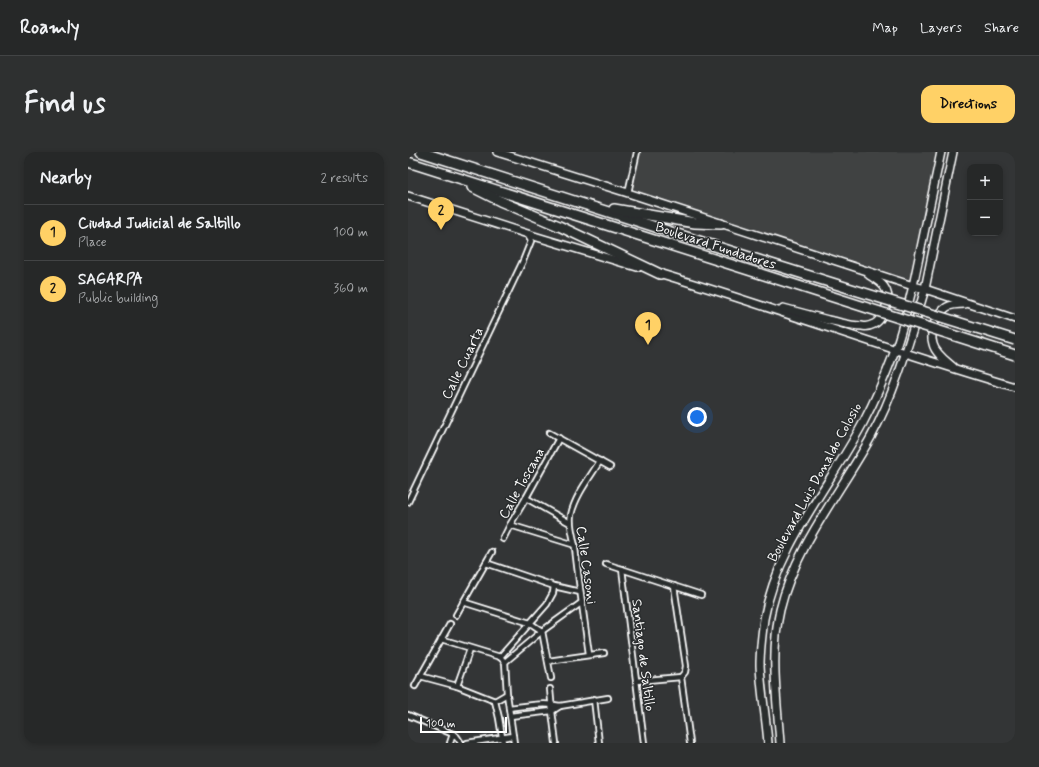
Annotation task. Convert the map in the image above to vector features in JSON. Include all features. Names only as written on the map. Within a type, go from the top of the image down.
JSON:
[{"type":"highway","name":"Boulevard Fundadores","points":[[421,152],[1015,340]]},
{"type":"highway","name":"Boulevard Fundadores","points":[[408,162],[1015,355]]},
{"type":"highway","points":[[457,178],[485,194],[559,226],[660,274]]},
{"type":"highway","points":[[583,204],[702,224],[721,224]]},
{"type":"main road","points":[[497,152],[1015,319]]},
{"type":"main road","name":"Boulevard Luis Donaldo Colosio","points":[[768,743],[760,664],[764,618],[770,595],[778,573],[795,538],[863,424],[882,384],[895,350],[913,286],[941,152]]},
{"type":"main road","name":"Boulevard Luis Donaldo Colosio","points":[[780,743],[774,664],[779,612],[784,594],[803,549],[878,424],[891,393],[906,353],[925,289],[953,152]]},
{"type":"main road","points":[[408,196],[751,302],[957,370],[1015,387]]},
{"type":"main road","points":[[751,302],[846,324],[869,326],[874,324],[880,318],[888,298],[888,293],[883,285],[862,270]]},
{"type":"main road","points":[[957,370],[940,356],[932,343],[935,322],[942,311],[948,307],[973,305]]},
{"type":"street","points":[[628,193],[636,152]]},
{"type":"street","name":"Calle Cuarta","points":[[408,502],[523,261],[531,241],[527,234]]},
{"type":"street","points":[[549,433],[610,467]]},
{"type":"street","name":"Calle Toscana","points":[[503,539],[559,438]]},
{"type":"street","name":"Calle Casoni","points":[[589,654],[581,603],[575,545],[570,523],[571,514],[577,498],[600,461]]},
{"type":"street","points":[[526,498],[570,523]]},
{"type":"street","points":[[510,525],[575,545]]},
{"type":"street","points":[[456,615],[492,552]]},
{"type":"street","points":[[486,563],[554,586],[580,592]]},
{"type":"street","points":[[606,564],[701,595]]},
{"type":"street","name":"Santiago de Saltillo","points":[[622,569],[644,743]]},
{"type":"street","points":[[500,657],[547,604],[553,593],[554,586]]},
{"type":"street","points":[[636,681],[681,677],[685,672],[686,666],[674,586]]},
{"type":"street","points":[[463,602],[530,624],[542,630]]},
{"type":"street","points":[[505,662],[542,630],[581,603]]},
{"type":"street","points":[[415,686],[450,624]]},
{"type":"street","points":[[542,630],[551,678]]},
{"type":"street","points":[[441,639],[500,657],[505,662],[507,694],[514,743]]},
{"type":"street","points":[[457,686],[470,649]]},
{"type":"street","points":[[548,661],[604,653]]},
{"type":"street","points":[[420,676],[457,686],[495,701]]},
{"type":"street","points":[[681,677],[690,743]]},
{"type":"street","points":[[550,689],[556,743]]},
{"type":"street","points":[[495,701],[507,694]]},
{"type":"street","points":[[510,716],[552,711],[560,706],[594,699],[608,698]]},
{"type":"street","points":[[594,699],[599,743]]},
{"type":"street","points":[[495,701],[502,741]]},
{"type":"street","points":[[509,708],[551,704],[560,706]]},
{"type":"street","points":[[408,715],[453,734],[461,743]]},
{"type":"street","points":[[450,743],[453,734]]},
{"type":"street","points":[[467,743],[502,741],[513,736]]},
{"type":"shaded area","points":[[639,152],[936,152],[910,279],[638,193],[634,189],[633,184]]},
{"type":"place","name":"SAGARPA","points":[[441,230]]},
{"type":"place","name":"Ciudad Judicial de Saltillo","points":[[648,345]]}]
